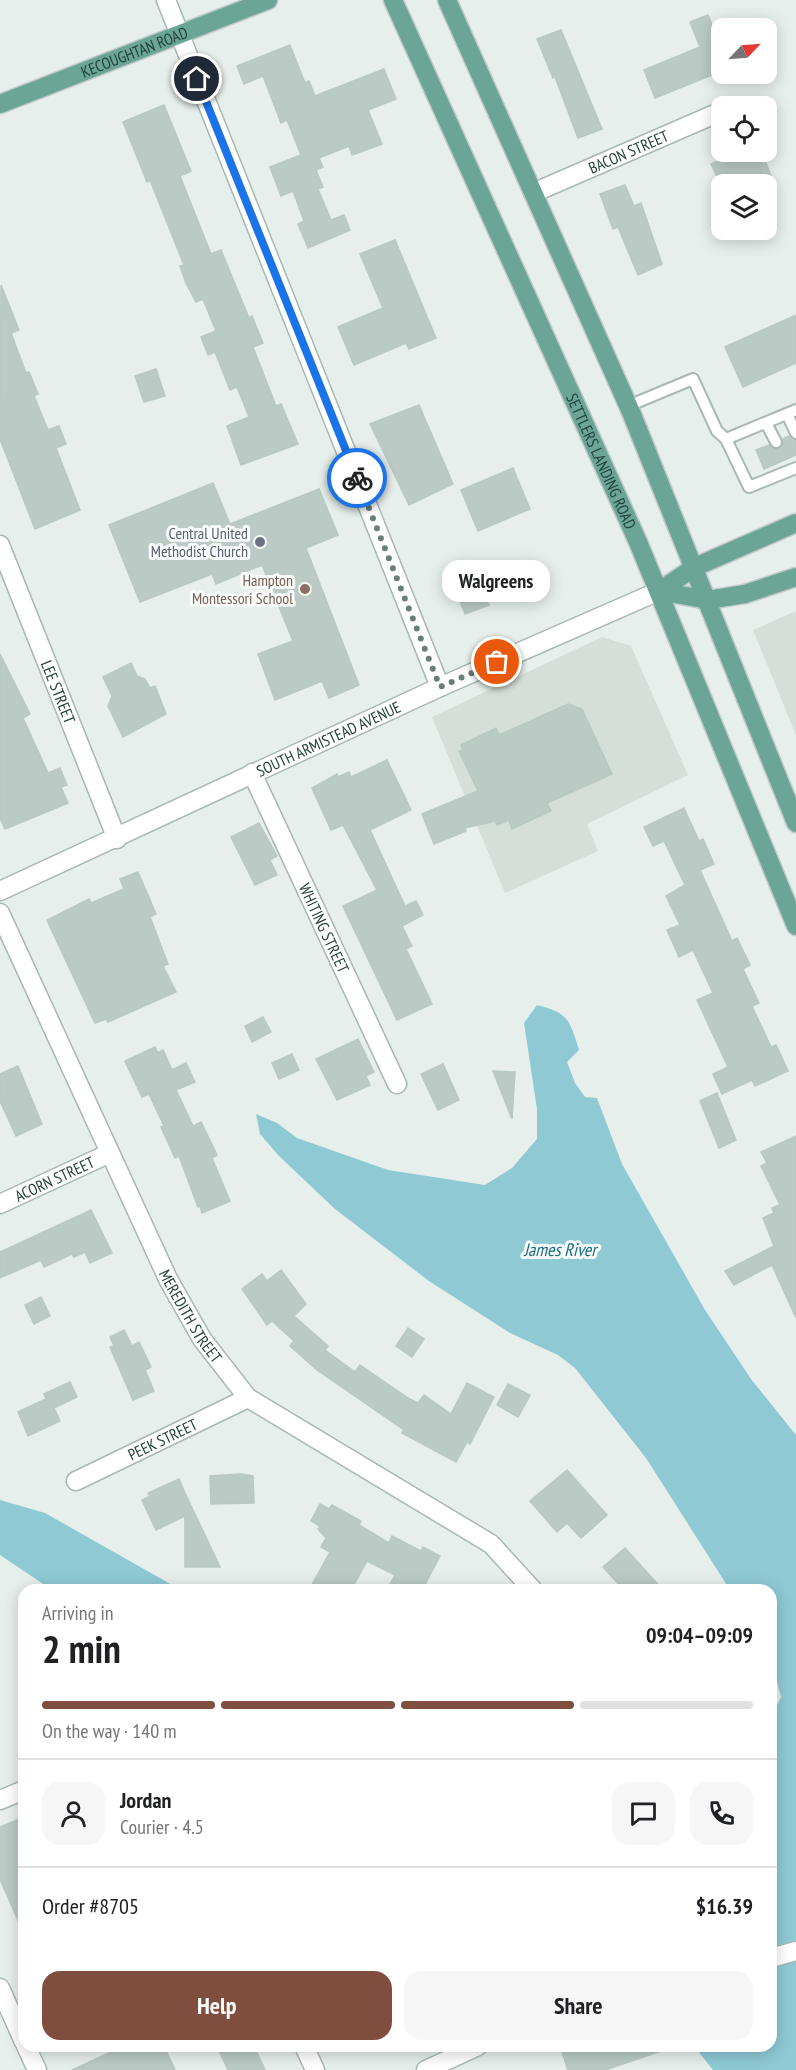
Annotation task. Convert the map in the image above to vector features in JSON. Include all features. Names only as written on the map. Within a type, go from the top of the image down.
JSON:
[{"type":"main road","name":"KECOUGHTAN ROAD","points":[[0,104],[268,0]]},
{"type":"main road","name":"SETTLERS LANDING ROAD","points":[[393,0],[659,591],[796,926]]},
{"type":"main road","points":[[447,0],[628,406],[695,567],[796,823]]},
{"type":"main road","points":[[659,591],[695,567],[796,523]]},
{"type":"main road","points":[[659,591],[708,600],[745,594],[796,577]]},
{"type":"street","points":[[166,0],[440,687]]},
{"type":"street","name":"BACON STREET","points":[[533,193],[711,116]]},
{"type":"street","name":"LEE STREET","points":[[0,545],[117,839]]},
{"type":"street","name":"SOUTH ARMISTEAD AVENUE","points":[[0,891],[117,839],[252,773],[440,687],[659,591]]},
{"type":"street","name":"WHITING STREET","points":[[252,773],[397,1084]]},
{"type":"street","name":"MEREDITH STREET","points":[[0,913],[168,1279],[202,1339],[248,1398],[491,1544],[528,1584]]},
{"type":"street","name":"ACORN STREET","points":[[0,1204],[110,1153]]},
{"type":"street","name":"PEEK STREET","points":[[76,1481],[248,1398]]},
{"type":"street","points":[[0,1800],[18,1792]]},
{"type":"street","points":[[777,1956],[796,1951]]},
{"type":"street","points":[[0,1988],[18,2028]]},
{"type":"street","points":[[29,2052],[37,2070]]},
{"type":"street","points":[[307,2052],[315,2070]]},
{"type":"street","points":[[426,2070],[465,2052]]},
{"type":"lane","points":[[628,406],[693,379],[717,431],[726,439],[749,487],[789,466]]},
{"type":"lane","points":[[726,439],[792,412],[796,433]]},
{"type":"lane","points":[[766,423],[776,442]]},
{"type":"shaded area","points":[[796,611],[796,735],[753,630]]},
{"type":"shaded area","points":[[602,637],[631,646],[688,775],[587,824],[598,851],[505,893],[432,717]]},
{"type":"water","name":"James River","points":[[537,1005],[556,1011],[567,1020],[579,1050],[567,1062],[575,1083],[585,1097],[597,1098],[622,1164],[705,1310],[751,1379],[796,1435],[796,2070],[713,2070],[699,2052],[777,2052],[777,1705],[781,1697],[777,1681],[777,1584],[726,1584],[646,1458],[575,1368],[558,1355],[510,1333],[429,1281],[335,1209],[279,1156],[260,1134],[256,1114],[277,1123],[297,1138],[388,1170],[485,1185],[512,1168],[537,1139],[537,1109],[524,1023]]},
{"type":"water","points":[[0,1500],[45,1513],[170,1584],[43,1584],[0,1555]]},
{"type":"building","points":[[708,15],[711,22],[711,75],[655,98],[644,70],[700,47],[690,22]]},
{"type":"building","points":[[561,30],[602,129],[578,138],[555,77],[553,78],[537,39]]},
{"type":"building","points":[[290,45],[305,83],[309,81],[315,96],[384,69],[396,99],[368,110],[382,144],[352,155],[349,146],[319,158],[323,167],[316,170],[323,187],[318,189],[331,220],[344,215],[350,230],[308,248],[298,224],[304,221],[293,191],[281,196],[270,167],[301,155],[287,120],[281,123],[263,76],[244,84],[237,66]]},
{"type":"building","points":[[164,105],[191,171],[180,176],[211,254],[221,250],[249,318],[252,316],[263,343],[253,347],[276,406],[281,404],[298,444],[241,465],[227,426],[249,417],[237,387],[230,390],[215,352],[208,355],[201,337],[216,331],[203,299],[196,302],[186,283],[180,266],[184,265],[150,180],[147,182],[123,122]]},
{"type":"building","points":[[716,162],[766,162],[770,174],[716,174],[711,164]]},
{"type":"building","points":[[625,185],[634,206],[641,203],[662,264],[638,275],[618,227],[613,229],[600,194]]},
{"type":"building","points":[[395,240],[436,338],[409,349],[406,343],[354,365],[338,327],[383,308],[360,254]]},
{"type":"building","points":[[1,285],[19,330],[11,333],[26,373],[29,372],[38,394],[34,396],[48,430],[59,426],[66,444],[56,448],[80,510],[35,529],[0,439]]},
{"type":"building","points":[[796,315],[796,363],[743,387],[725,347]]},
{"type":"building","points":[[156,369],[165,396],[144,402],[135,376]]},
{"type":"building","points":[[419,405],[453,484],[409,505],[370,424]]},
{"type":"building","points":[[789,436],[796,440],[796,455],[764,469],[756,450],[769,445],[773,449],[779,449],[783,445],[783,439]]},
{"type":"building","points":[[513,468],[530,509],[478,531],[461,490]]},
{"type":"building","points":[[213,483],[230,524],[319,489],[338,535],[306,548],[359,685],[329,698],[322,681],[275,700],[258,654],[293,641],[262,565],[216,584],[212,574],[140,602],[109,525]]},
{"type":"building","points":[[477,577],[489,605],[465,614],[454,586]]},
{"type":"building","points":[[0,654],[30,714],[23,718],[48,773],[60,768],[67,785],[61,787],[68,803],[5,829],[0,818]]},
{"type":"building","points":[[131,663],[137,676],[145,679],[150,688],[155,686],[166,714],[123,737],[108,706],[112,696],[103,677]]},
{"type":"building","points":[[568,704],[582,709],[612,774],[547,803],[551,811],[512,829],[509,820],[497,825],[495,821],[465,828],[466,831],[434,844],[422,814],[478,791],[459,751],[463,750],[461,745],[496,728],[499,735]]},
{"type":"building","points":[[387,760],[411,810],[370,830],[405,906],[416,901],[423,915],[402,926],[412,946],[406,949],[432,1004],[397,1020],[343,906],[377,890],[343,825],[331,830],[312,788],[337,774],[338,777],[349,772],[351,777]]},
{"type":"building","points":[[684,808],[699,841],[703,839],[714,864],[700,870],[732,941],[737,938],[750,965],[743,969],[759,1003],[752,1006],[771,1047],[776,1045],[788,1071],[755,1086],[752,1080],[722,1094],[713,1074],[728,1067],[697,1000],[713,993],[693,950],[679,957],[667,930],[680,925],[666,896],[685,885],[664,841],[653,846],[644,827]]},
{"type":"building","points":[[259,823],[277,856],[270,860],[277,875],[255,885],[231,837]]},
{"type":"building","points":[[138,872],[156,914],[150,917],[168,964],[163,966],[176,992],[108,1022],[106,1019],[95,1023],[47,920],[89,899],[91,903],[124,889],[120,879]]},
{"type":"building","points":[[263,1017],[271,1032],[252,1042],[245,1026]]},
{"type":"building","points":[[358,1039],[374,1072],[366,1076],[370,1085],[337,1100],[316,1059]]},
{"type":"building","points":[[155,1047],[158,1053],[163,1050],[172,1070],[186,1063],[195,1082],[176,1090],[193,1126],[201,1122],[217,1155],[212,1158],[230,1201],[202,1213],[179,1156],[175,1158],[161,1127],[164,1126],[149,1094],[142,1097],[125,1061]]},
{"type":"building","points":[[292,1054],[299,1070],[279,1079],[272,1063]]},
{"type":"building","points":[[443,1064],[459,1100],[438,1110],[421,1074]]},
{"type":"building","points":[[18,1066],[42,1124],[16,1136],[0,1101],[0,1074]]},
{"type":"building","points":[[493,1071],[515,1072],[512,1119]]},
{"type":"building","points":[[717,1093],[736,1140],[719,1148],[700,1101]]},
{"type":"building","points":[[796,1136],[796,1318],[772,1265],[734,1285],[725,1271],[774,1246],[763,1218],[774,1213],[772,1208],[780,1205],[761,1166],[767,1163],[761,1152]]},
{"type":"building","points":[[91,1210],[112,1253],[90,1263],[85,1252],[74,1257],[72,1254],[44,1267],[41,1260],[0,1278],[0,1252]]},
{"type":"building","points":[[281,1270],[306,1304],[294,1316],[328,1346],[325,1350],[355,1372],[360,1365],[408,1398],[418,1403],[424,1395],[451,1414],[467,1383],[494,1397],[470,1444],[467,1442],[456,1462],[402,1433],[404,1430],[317,1370],[290,1346],[294,1341],[272,1321],[267,1325],[242,1289],[262,1274],[267,1281]]},
{"type":"building","points":[[41,1297],[50,1316],[34,1324],[25,1305]]},
{"type":"building","points":[[408,1328],[424,1339],[412,1357],[396,1346]]},
{"type":"building","points":[[124,1330],[132,1346],[139,1342],[151,1367],[145,1370],[154,1391],[133,1400],[110,1347],[114,1346],[110,1337]]},
{"type":"building","points":[[70,1382],[77,1397],[54,1408],[60,1421],[28,1436],[18,1412],[46,1399],[44,1394]]},
{"type":"building","points":[[508,1384],[530,1395],[518,1417],[497,1405]]},
{"type":"building","points":[[567,1470],[607,1515],[581,1538],[567,1523],[557,1532],[530,1501]]},
{"type":"building","points":[[241,1474],[253,1476],[254,1503],[211,1504],[210,1476]]},
{"type":"building","points":[[179,1479],[220,1567],[185,1567],[185,1516],[156,1530],[142,1500],[150,1496],[148,1493]]},
{"type":"building","points":[[320,1504],[329,1509],[332,1505],[361,1521],[359,1525],[389,1543],[392,1536],[421,1551],[423,1547],[440,1556],[425,1584],[390,1584],[395,1575],[367,1561],[354,1584],[312,1584],[330,1552],[321,1547],[326,1538],[318,1529],[320,1526],[311,1521]]},
{"type":"building","points":[[625,1548],[658,1584],[619,1584],[603,1567]]},
{"type":"building","points":[[18,1820],[18,1920],[0,1879],[0,1827]]},
{"type":"building","points":[[111,2052],[167,2052],[175,2070],[72,2070]]},
{"type":"building","points":[[220,2052],[257,2052],[265,2070],[228,2070]]},
{"type":"building","points":[[562,2052],[658,2052],[605,2070],[568,2070]]},
{"type":"way so far","points":[[357,478],[440,687],[497,662]]},
{"type":"place","name":"Central United Methodist Church","points":[[260,542]]},
{"type":"place","name":"Hampton Montessori School","points":[[305,589]]},
{"type":"place","name":"Walgreens","points":[[497,662]]},
{"type":"route","points":[[197,79],[357,478]]}]
